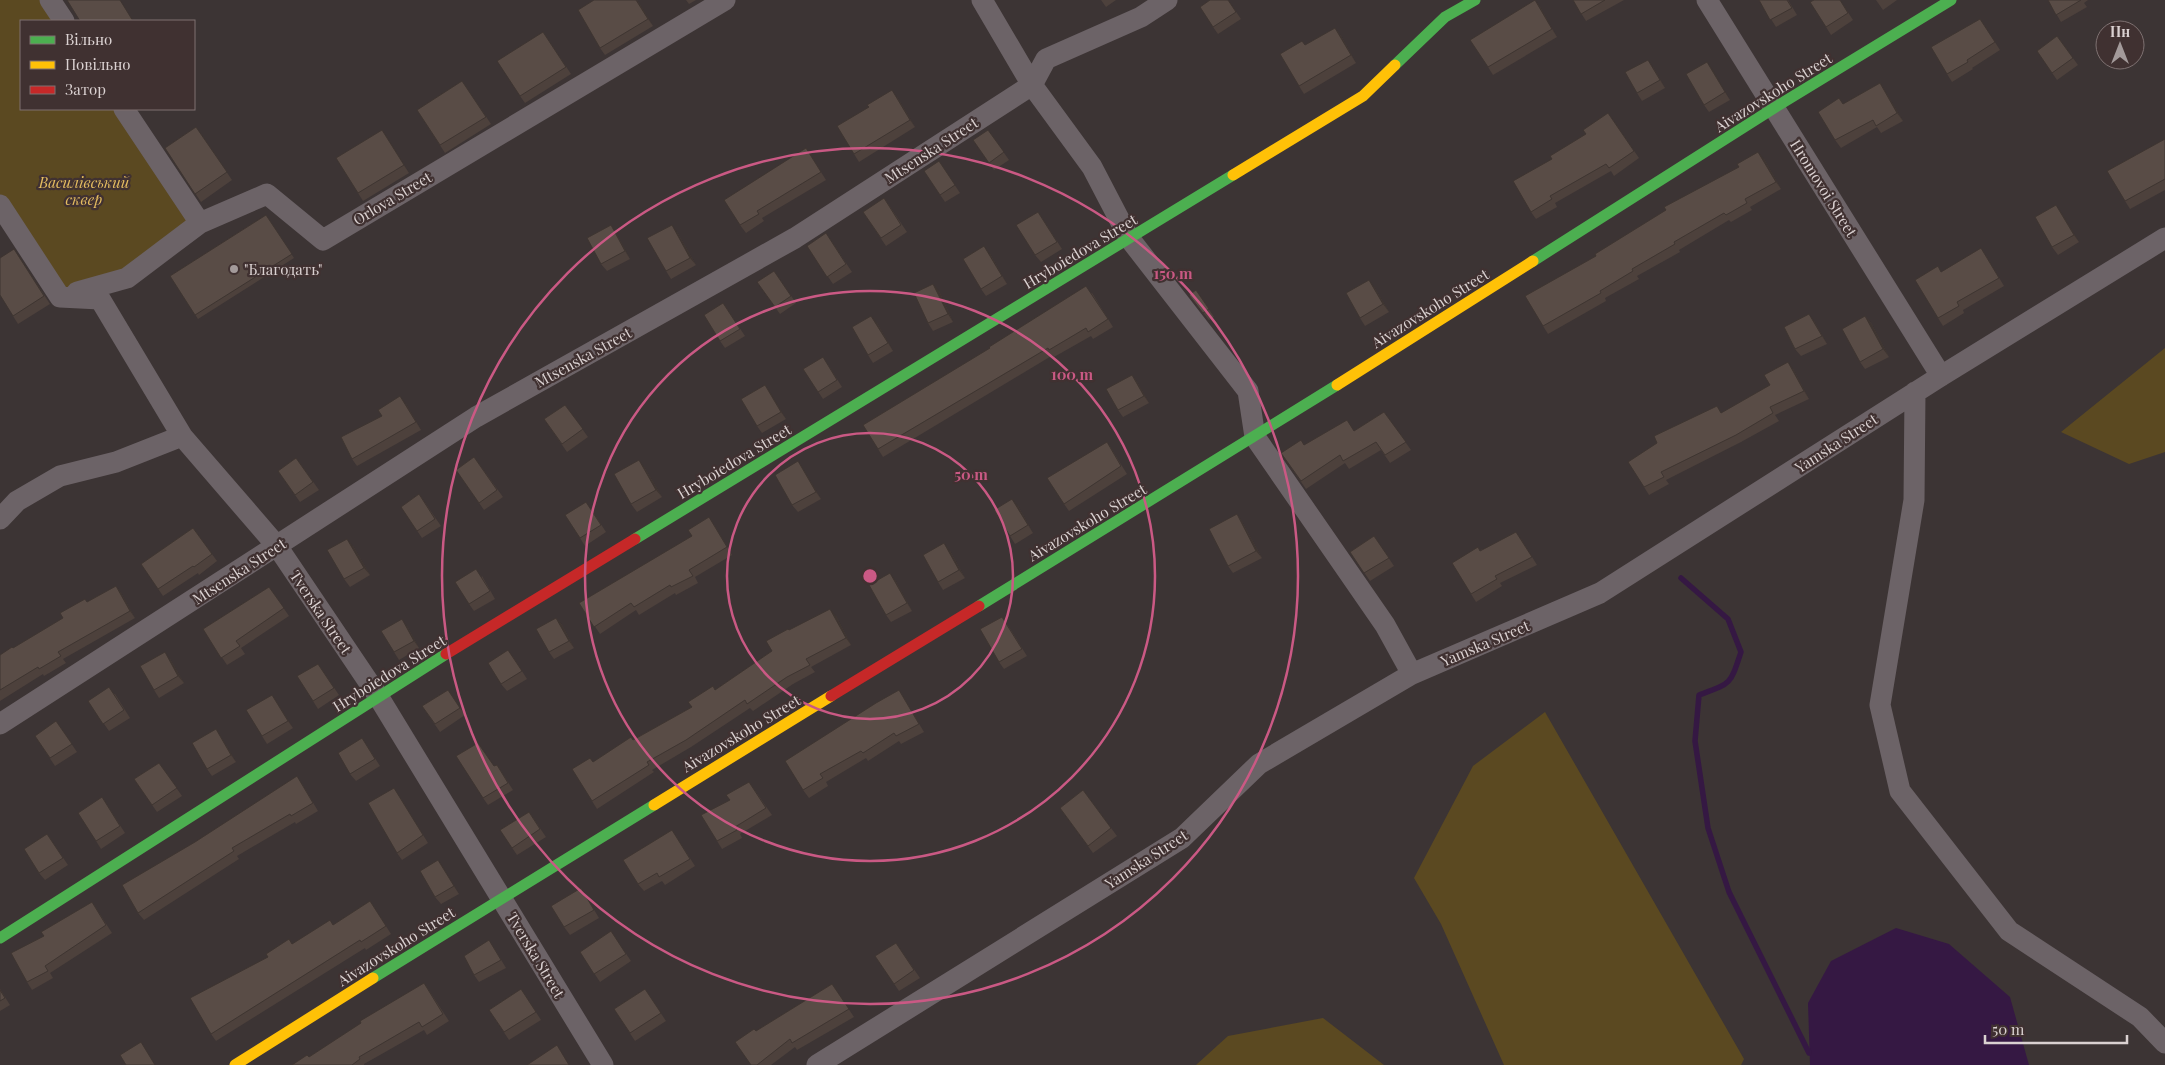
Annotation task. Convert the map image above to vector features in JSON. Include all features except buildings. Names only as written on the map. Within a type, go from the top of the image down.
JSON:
[{"type":"street","points":[[50,0],[63,20]]},
{"type":"street","name":"Orlova Street","points":[[60,297],[127,278],[200,223],[267,194],[323,240],[725,0]]},
{"type":"street","points":[[982,0],[1032,84],[1092,167],[1129,238],[1248,391],[1255,437],[1385,625],[1412,674]]},
{"type":"street","name":"Mtsenska Street","points":[[0,724],[476,417],[795,238],[1032,84],[1046,60],[1141,17],[1167,0]]},
{"type":"street","name":"Hryboiedova Street","points":[[0,938],[378,696],[1363,96],[1445,17],[1475,0]]},
{"type":"street","name":"Hromovoi Street","points":[[1707,0],[1941,376]]},
{"type":"street","name":"Aivazovskoho Street","points":[[235,1065],[501,898],[1255,437],[1774,108],[1951,0]]},
{"type":"street","points":[[125,110],[200,223]]},
{"type":"street","points":[[0,206],[60,297]]},
{"type":"street","name":"Yamska Street","points":[[817,1065],[1182,838],[1259,764],[1412,674],[1600,593],[1915,392],[2165,238]]},
{"type":"street","name":"Tverska Street","points":[[60,297],[100,299],[182,436],[277,546],[378,696],[603,1065]]},
{"type":"street","points":[[1915,392],[1914,500],[1880,705],[1900,791],[2009,931],[2140,1017],[2165,1043]]},
{"type":"street","points":[[0,519],[17,501],[60,476],[116,462],[182,436]]},
{"type":"green space","name":"Василівський сквер","points":[[0,0],[50,0],[63,20],[20,20],[20,110],[125,110],[200,223],[127,278],[60,297],[0,205]]},
{"type":"green space","points":[[2165,348],[2165,452],[2129,464],[2061,432]]},
{"type":"green space","points":[[1545,712],[1744,1059],[1741,1065],[1504,1065],[1441,924],[1414,878],[1473,766]]},
{"type":"green space","points":[[1323,1018],[1384,1065],[1196,1065],[1228,1036]]},
{"type":"shaded area","points":[[1896,928],[1949,944],[2010,997],[2029,1065],[1810,1065],[1808,1003],[1831,961]]},
{"type":"waterway","points":[[1681,578],[1728,619],[1741,652],[1732,677],[1724,685],[1699,695],[1695,741],[1708,828],[1729,892],[1809,1053]]},
{"type":"traffic: fast","points":[[1395,65],[1445,17],[1475,0]]},
{"type":"traffic: fast","points":[[1533,261],[1774,108],[1951,0]]},
{"type":"traffic: fast","points":[[635,539],[1233,175]]},
{"type":"traffic: fast","points":[[979,606],[1337,385]]},
{"type":"traffic: fast","points":[[0,938],[446,654]]},
{"type":"traffic: fast","points":[[373,978],[654,805]]},
{"type":"traffic: slow","points":[[1233,175],[1363,96],[1395,65]]},
{"type":"traffic: slow","points":[[1337,385],[1533,261]]},
{"type":"traffic: slow","points":[[654,805],[831,696]]},
{"type":"traffic: slow","points":[[235,1065],[373,978]]},
{"type":"traffic: jam","points":[[446,654],[635,539]]},
{"type":"traffic: jam","points":[[831,696],[979,606]]},
{"type":"place","name":"\"Благодать\"","points":[[234,269]]}]
